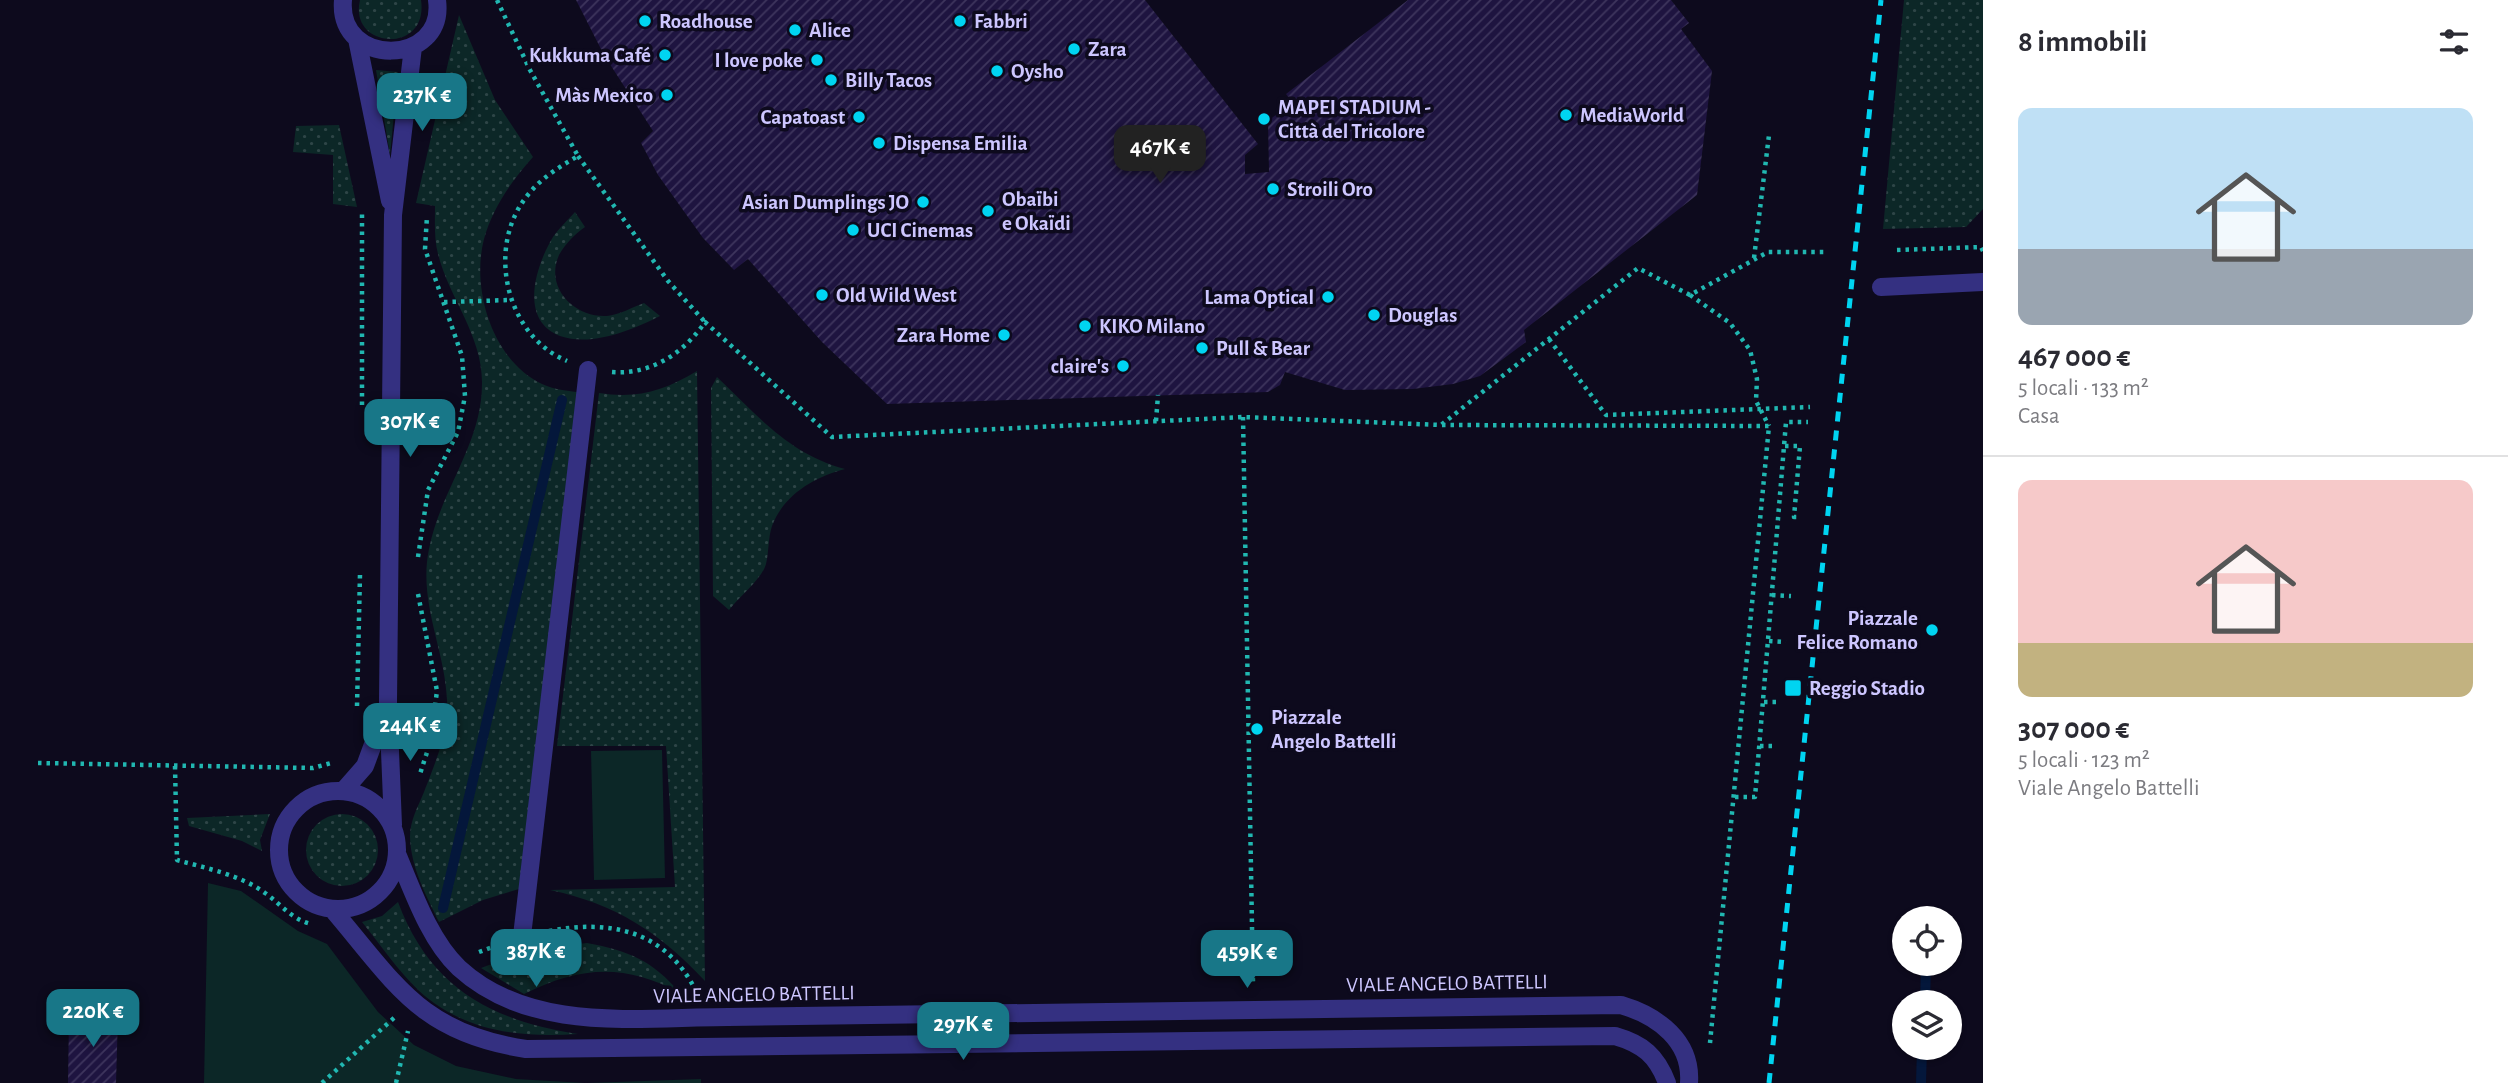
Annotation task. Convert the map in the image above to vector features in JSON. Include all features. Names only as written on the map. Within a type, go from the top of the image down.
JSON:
[{"type":"street","name":"VIALE ANGELO BATTELLI","points":[[343,0],[348,27],[357,39],[393,215]]},
{"type":"street","points":[[357,39],[375,50],[392,52],[413,47],[426,36],[435,21],[437,0]]},
{"type":"street","name":"VIALE ANGELO BATTELLI","points":[[413,47],[393,215],[388,702],[393,825],[398,856],[423,916],[458,967],[496,992],[530,1007],[591,1018],[1621,1005],[1645,1012],[1667,1028],[1690,1065],[1689,1083]]},
{"type":"street","points":[[1881,287],[1983,282]]},
{"type":"street","points":[[522,936],[588,370]]},
{"type":"street","name":"VIALE ANGELO BATTELLI","points":[[344,790],[365,766],[388,702]]},
{"type":"street","points":[[393,825],[373,802],[344,790],[314,795],[298,806],[286,820],[279,837],[279,856],[284,874],[295,891],[312,903],[332,909],[350,908],[368,901],[382,890],[393,874],[398,856]]},
{"type":"street","points":[[332,909],[405,1008],[467,1036],[526,1049],[1615,1036],[1634,1041],[1649,1051],[1660,1065],[1667,1083]]},
{"type":"path","points":[[497,0],[530,70],[578,156],[668,281],[705,323],[832,438],[1242,417],[1441,425],[1769,426]]},
{"type":"path","points":[[1754,259],[1769,135]]},
{"type":"path","points":[[578,156],[552,171],[526,196],[509,228],[504,264],[510,300],[528,331],[555,356],[588,370],[624,373],[660,364],[690,344],[705,323]]},
{"type":"path","points":[[362,213],[362,409]]},
{"type":"path","points":[[418,571],[428,490],[458,432],[465,396],[462,356],[425,249],[427,216]]},
{"type":"path","points":[[1897,250],[1981,247],[1983,251]]},
{"type":"path","points":[[1690,295],[1768,252],[1826,252]]},
{"type":"path","points":[[1441,425],[1638,268],[1690,295],[1730,323],[1749,350],[1760,408],[1769,426],[1709,1056]]},
{"type":"path","points":[[443,302],[510,300]]},
{"type":"path","points":[[1549,339],[1606,415],[1810,407]]},
{"type":"path","points":[[1156,421],[1158,395]]},
{"type":"path","points":[[1242,417],[1249,662],[1252,1009]]},
{"type":"path","points":[[1735,797],[1755,797],[1786,422],[1808,422]]},
{"type":"path","points":[[1785,446],[1800,446],[1794,517],[1799,517]]},
{"type":"path","points":[[357,714],[360,562]]},
{"type":"path","points":[[416,785],[430,743],[437,691],[418,583]]},
{"type":"path","points":[[1772,595],[1791,596]]},
{"type":"path","points":[[1769,641],[1786,642]]},
{"type":"path","points":[[1763,702],[1780,702]]},
{"type":"path","points":[[1760,746],[1775,746]]},
{"type":"path","points":[[38,762],[313,768],[331,764],[339,753]]},
{"type":"path","points":[[176,766],[177,860],[227,875],[264,892],[284,911],[304,922],[323,927]]},
{"type":"path","points":[[478,953],[522,936],[599,925],[644,937],[663,950],[694,986],[710,1017]]},
{"type":"path","points":[[391,1007],[405,1008],[408,1039],[396,1083]]},
{"type":"green space","points":[[360,0],[421,0],[420,18],[413,30],[402,37],[389,39],[376,36],[366,28],[360,16]]},
{"type":"green space","points":[[1904,0],[1983,0],[1983,209],[1966,227],[1883,229]]},
{"type":"green space","points":[[459,15],[495,100],[533,157],[504,195],[484,239],[481,279],[483,301],[489,321],[498,341],[525,373],[547,386],[583,393],[519,889],[483,900],[439,922],[416,870],[410,837],[413,819],[440,747],[447,712],[442,662],[429,607],[427,569],[434,528],[475,427],[482,384],[477,350],[438,254],[435,206],[416,203]]},
{"type":"green space","points":[[376,70],[398,72],[390,155]]},
{"type":"green space","points":[[339,125],[357,207],[333,204],[333,155],[293,152],[296,126]]},
{"type":"green space","points":[[575,212],[585,227],[564,247],[555,267],[559,290],[566,299],[574,307],[595,315],[621,313],[644,303],[660,316],[637,327],[598,338],[572,339],[547,328],[539,318],[535,305],[537,276],[553,237]]},
{"type":"green space","points":[[697,371],[705,981],[671,948],[635,922],[596,903],[550,890],[675,887],[666,746],[557,746],[599,393],[626,395],[650,392]]},
{"type":"green space","points":[[717,377],[791,444],[807,454],[845,469],[812,482],[784,505],[772,526],[764,570],[729,610],[713,596],[711,388]]},
{"type":"green space","points":[[662,750],[665,878],[594,880],[591,751]]},
{"type":"green space","points":[[270,814],[260,840],[262,851],[242,841],[189,826],[187,818]]},
{"type":"green space","points":[[342,814],[362,820],[372,830],[378,850],[372,870],[362,880],[342,886],[322,880],[312,870],[306,850],[312,830],[322,820]]},
{"type":"green space","points":[[208,883],[241,891],[298,931],[327,944],[378,1012],[414,1045],[456,1066],[516,1079],[585,1083],[204,1083]]},
{"type":"green space","points":[[398,902],[411,932],[428,957],[446,978],[468,995],[518,1020],[578,1034],[540,1035],[503,1031],[468,1021],[434,1003],[405,976],[362,922],[382,916]]},
{"type":"green space","points":[[587,943],[639,959],[660,972],[680,993],[640,977],[602,972],[564,978],[524,994],[481,968],[529,950]]},
{"type":"green space","points":[[701,1079],[701,1083],[587,1083]]},
{"type":"building","points":[[576,0],[1145,0],[1258,144],[1245,155],[1245,174],[1269,172],[1268,121],[1292,102],[1286,94],[1408,0],[1671,0],[1689,23],[1681,29],[1712,71],[1697,195],[1524,330],[1526,342],[1480,376],[1453,384],[1413,389],[1345,390],[1285,372],[1280,385],[1268,392],[887,404],[822,342],[748,259],[734,270],[703,238],[658,175],[641,143],[653,131],[604,55]]},
{"type":"building","points":[[69,1016],[118,1016],[116,1083],[68,1083]]},
{"type":"waterway","points":[[443,908],[562,400]]},
{"type":"waterway","points":[[1925,990],[1926,976]]},
{"type":"waterway","points":[[1921,1083],[1922,1060]]},
{"type":"railway","points":[[1769,1083],[1881,0]]},
{"type":"place","name":"Roadhouse","points":[[645,21]]},
{"type":"place","name":"Fabbri","points":[[960,21]]},
{"type":"place","name":"Alice","points":[[795,30]]},
{"type":"place","name":"Zara","points":[[1074,49]]},
{"type":"place","name":"Kukkuma Café","points":[[665,55]]},
{"type":"place","name":"I love poke","points":[[817,60]]},
{"type":"place","name":"Oysho","points":[[997,71]]},
{"type":"place","name":"Billy Tacos","points":[[831,80]]},
{"type":"place","name":"Màs Mexico","points":[[667,95]]},
{"type":"place","name":"MediaWorld","points":[[1566,115]]},
{"type":"place","name":"Capatoast","points":[[859,117]]},
{"type":"place","name":"MAPEI STADIUM - Città del Tricolore","points":[[1264,119]]},
{"type":"place","name":"Dispensa Emilia","points":[[879,143]]},
{"type":"place","name":"Stroili Oro","points":[[1273,189]]},
{"type":"place","name":"Asian Dumplings JO","points":[[923,202]]},
{"type":"place","name":"Obaïbi e Okaïdi","points":[[988,211]]},
{"type":"place","name":"UCI Cinemas","points":[[853,230]]},
{"type":"place","name":"Old Wild West","points":[[822,295]]},
{"type":"place","name":"Lama Optical","points":[[1328,297]]},
{"type":"place","name":"Douglas","points":[[1374,315]]},
{"type":"place","name":"KIKO Milano","points":[[1085,326]]},
{"type":"place","name":"Zara Home","points":[[1004,335]]},
{"type":"place","name":"Pull & Bear","points":[[1202,348]]},
{"type":"place","name":"claire's","points":[[1123,366]]},
{"type":"place","name":"Piazzale Felice Romano","points":[[1932,630]]},
{"type":"place","name":"Reggio Stadio","points":[[1793,688]]},
{"type":"place","name":"Piazzale Angelo Battelli","points":[[1257,729]]}]
